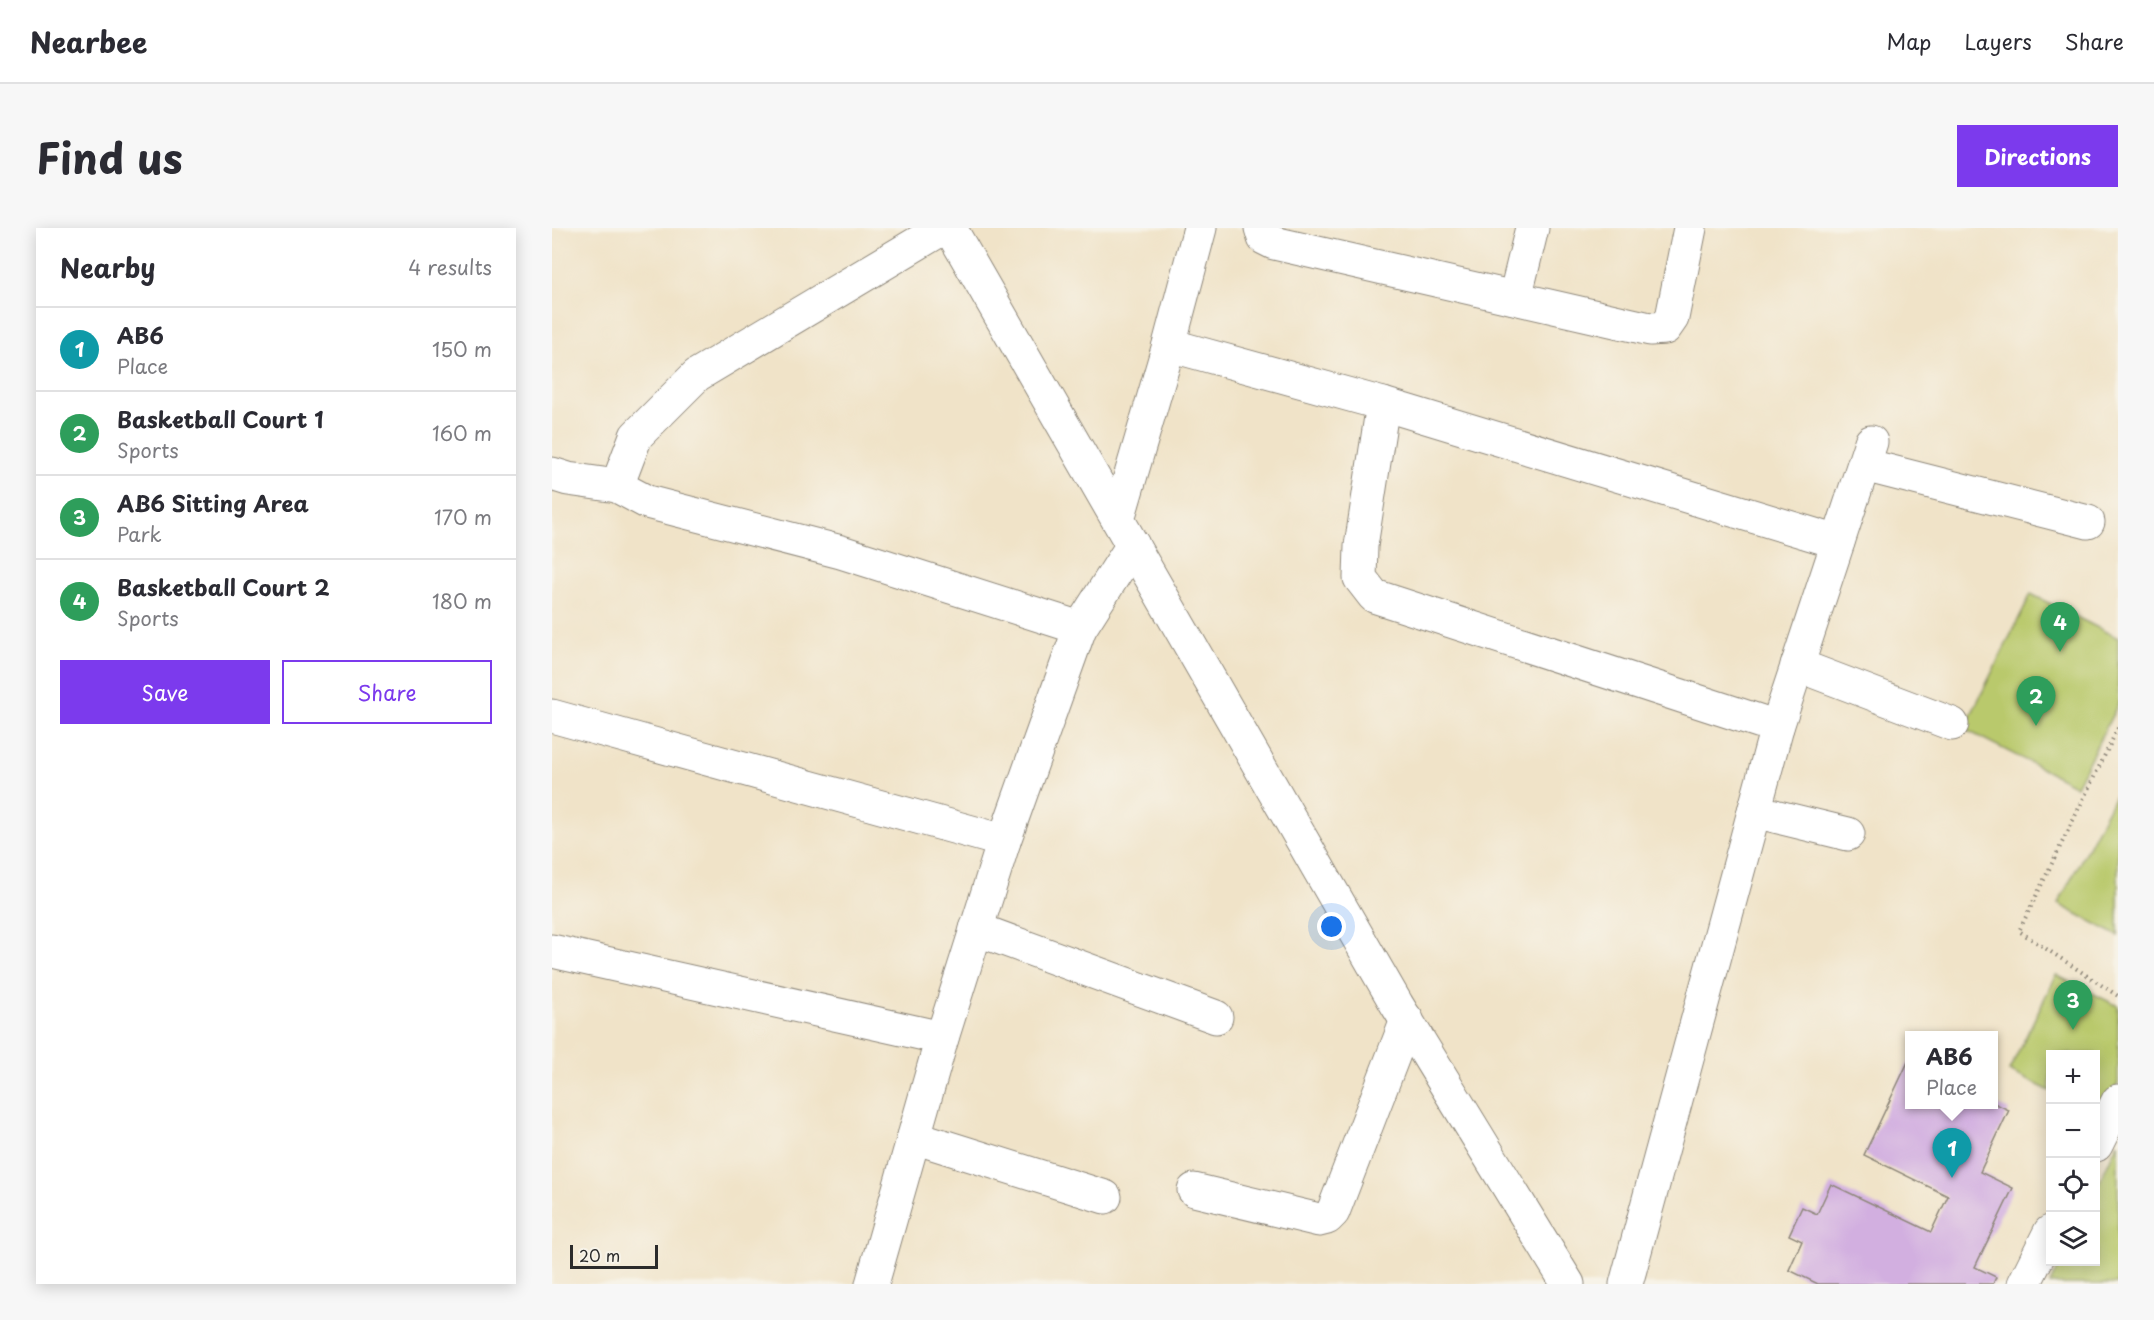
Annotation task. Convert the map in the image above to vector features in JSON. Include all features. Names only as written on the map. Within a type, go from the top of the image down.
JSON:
[{"type":"street","points":[[617,486],[636,436],[697,375],[943,228]]},
{"type":"street","points":[[950,228],[1407,1020],[1568,1284]]},
{"type":"street","points":[[872,1284],[942,1038],[1004,841],[1080,628],[1125,532],[1168,345],[1200,228]]},
{"type":"street","points":[[1261,228],[1264,238],[1274,243],[1650,329],[1665,328],[1672,318],[1690,228]]},
{"type":"street","points":[[1515,298],[1532,228]]},
{"type":"street","points":[[1168,345],[1383,404],[1838,542]]},
{"type":"street","points":[[1383,404],[1361,546],[1360,578],[1374,596],[1777,727]]},
{"type":"street","points":[[1626,1284],[1777,727],[1867,454],[2088,522]]},
{"type":"street","points":[[552,474],[568,479],[617,486],[647,502],[841,552],[1080,628]]},
{"type":"street","points":[[1797,666],[1952,724]]},
{"type":"street","points":[[552,716],[1004,841]]},
{"type":"street","points":[[1754,811],[1848,834]]},
{"type":"street","points":[[976,929],[1216,1017]]},
{"type":"street","points":[[552,951],[942,1038]]},
{"type":"street","points":[[1194,1190],[1319,1220],[1327,1218],[1333,1212],[1407,1020]]},
{"type":"street","points":[[2100,1137],[2118,1101]]},
{"type":"street","points":[[914,1137],[1106,1197]]},
{"type":"street","points":[[2024,1284],[2046,1240]]},
{"type":"path","points":[[2118,728],[2019,931],[2118,996]]},
{"type":"green space","points":[[2031,594],[2118,638],[2118,704],[2076,786],[1964,729]]},
{"type":"green space","points":[[2118,790],[2118,936],[2058,904]]},
{"type":"green space","points":[[2056,975],[2118,1006],[2118,1083],[2101,1117],[2100,1050],[2046,1050],[2046,1089],[2009,1071]]},
{"type":"green space","points":[[2118,1142],[2118,1284],[2050,1284],[2058,1266],[2100,1266],[2100,1180]]},
{"type":"building","points":[[1905,1068],[1905,1109],[1998,1109],[1998,1105],[2009,1110],[1980,1172],[2013,1188],[1975,1267],[1996,1277],[1993,1284],[1818,1284],[1789,1270],[1802,1241],[1789,1235],[1802,1207],[1817,1214],[1831,1184],[1931,1232],[1948,1196],[1864,1155]]},
{"type":"place","name":"Basketball Court 2","points":[[2060,652]]},
{"type":"place","name":"Basketball Court 1","points":[[2036,726]]},
{"type":"place","name":"AB6 Sitting Area","points":[[2073,1030]]},
{"type":"place","name":"AB6","points":[[1952,1178]]}]
